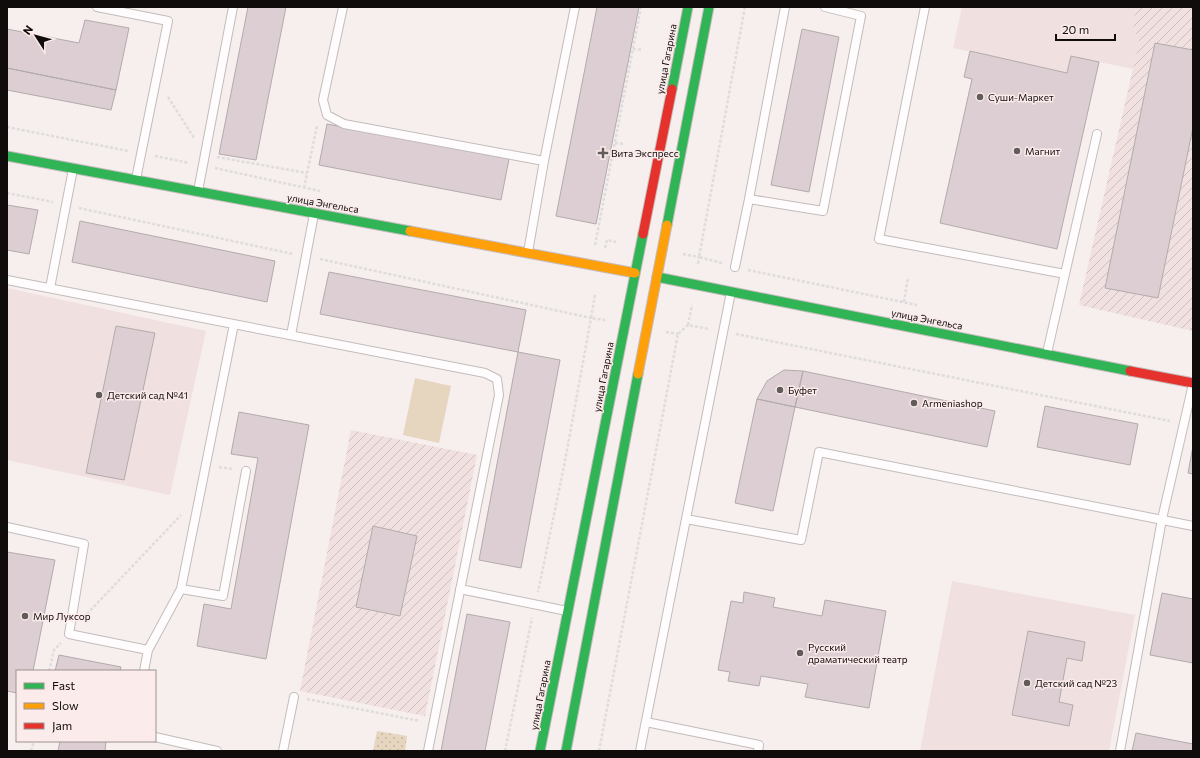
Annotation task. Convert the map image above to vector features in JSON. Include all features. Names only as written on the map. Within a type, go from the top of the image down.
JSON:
[{"type":"main road","name":"улица Гагарина","points":[[566,751],[646,275],[688,7]]},
{"type":"main road","name":"улица Гагарина","points":[[540,751],[568,611],[709,7]]},
{"type":"main road","name":"улица Энгельса","points":[[7,156],[731,291],[1193,384]]},
{"type":"lane","points":[[96,7],[168,21],[136,180]]},
{"type":"lane","points":[[198,192],[233,7]]},
{"type":"lane","points":[[343,7],[323,100],[327,116],[344,124],[544,161]]},
{"type":"lane","points":[[528,252],[544,161],[575,7]]},
{"type":"lane","points":[[735,267],[785,7]]},
{"type":"lane","points":[[749,199],[823,211],[860,16],[825,7]]},
{"type":"lane","points":[[925,7],[878,239],[1065,274]]},
{"type":"lane","points":[[1047,354],[1097,134]]},
{"type":"lane","points":[[50,288],[74,168]]},
{"type":"lane","points":[[291,335],[315,213]]},
{"type":"lane","points":[[7,280],[485,373],[496,379],[499,395],[428,751]]},
{"type":"lane","points":[[640,751],[731,291]]},
{"type":"lane","points":[[144,670],[148,650],[181,589],[234,324]]},
{"type":"lane","points":[[1120,751],[1162,519],[1193,384]]},
{"type":"lane","points":[[686,519],[801,540],[819,452],[1193,526]]},
{"type":"lane","points":[[181,589],[223,596],[246,471]]},
{"type":"lane","points":[[7,527],[84,544],[69,634],[148,650]]},
{"type":"lane","points":[[460,589],[568,611]]},
{"type":"lane","points":[[283,751],[294,697]]},
{"type":"lane","points":[[646,722],[759,745],[758,751]]},
{"type":"lane","points":[[156,737],[217,751]]},
{"type":"path","points":[[594,250],[641,7]]},
{"type":"path","points":[[698,269],[745,7]]},
{"type":"path","points":[[633,49],[643,50]]},
{"type":"path","points":[[157,79],[204,155],[307,173]]},
{"type":"path","points":[[304,188],[320,115],[327,116]]},
{"type":"path","points":[[615,143],[625,144]]},
{"type":"path","points":[[7,193],[611,322]]},
{"type":"path","points":[[607,240],[616,242]]},
{"type":"path","points":[[679,254],[699,257]]},
{"type":"path","points":[[904,302],[908,277]]},
{"type":"path","points":[[505,751],[564,462],[595,295]]},
{"type":"path","points":[[599,751],[678,334],[688,325],[692,305]]},
{"type":"path","points":[[688,325],[1183,423]]},
{"type":"path","points":[[206,466],[246,471]]},
{"type":"path","points":[[49,670],[54,650],[187,508],[199,502]]},
{"type":"path","points":[[294,697],[434,724]]},
{"type":"shaded area","points":[[962,7],[1136,7],[1133,25],[1139,42],[1133,69],[1099,62],[1067,73],[953,48]]},
{"type":"shaded area","points":[[1136,7],[1193,7],[1193,331],[1079,305],[1139,42],[1133,25]]},
{"type":"shaded area","name":"Детский сад №41","points":[[7,288],[206,331],[170,495],[7,460]]},
{"type":"shaded area","points":[[415,378],[451,386],[439,443],[403,435]]},
{"type":"shaded area","points":[[351,430],[477,455],[425,716],[300,691]]},
{"type":"shaded area","name":"Детский сад №23","points":[[952,581],[1135,615],[1109,751],[920,751]]},
{"type":"shaded area","points":[[377,731],[407,736],[405,751],[373,751]]},
{"type":"building","points":[[248,7],[286,7],[256,160],[219,154]]},
{"type":"building","points":[[597,7],[639,7],[596,224],[556,216]]},
{"type":"building","points":[[85,20],[129,28],[116,90],[7,68],[7,29],[79,43]]},
{"type":"building","points":[[802,29],[839,37],[809,192],[771,185]]},
{"type":"building","points":[[1155,43],[1193,50],[1193,127],[1158,298],[1105,288]]},
{"type":"building","name":"Магнит","points":[[970,51],[1067,73],[1071,56],[1099,62],[1057,249],[940,223],[972,79],[964,77]]},
{"type":"building","points":[[7,68],[116,90],[111,110],[7,90]]},
{"type":"building","points":[[327,124],[509,159],[501,200],[319,165]]},
{"type":"building","points":[[7,205],[38,210],[29,254],[7,250]]},
{"type":"building","points":[[80,221],[275,261],[267,302],[72,262]]},
{"type":"building","points":[[329,272],[526,310],[518,352],[320,314]]},
{"type":"building","points":[[116,326],[155,333],[124,480],[86,473]]},
{"type":"building","points":[[518,352],[560,360],[521,568],[479,560]]},
{"type":"building","name":"Буфет","points":[[784,370],[803,371],[795,407],[757,399],[767,381]]},
{"type":"building","points":[[803,371],[995,411],[987,447],[795,407]]},
{"type":"building","points":[[757,399],[795,407],[773,511],[735,503]]},
{"type":"building","points":[[1045,406],[1138,424],[1130,465],[1037,447]]},
{"type":"building","points":[[239,412],[309,425],[266,659],[197,646],[204,604],[231,609],[258,458],[231,454]]},
{"type":"building","points":[[1193,446],[1193,474],[1188,473]]},
{"type":"building","points":[[373,526],[417,536],[400,616],[356,607]]},
{"type":"building","name":"Мир Луксор","points":[[7,552],[55,560],[33,670],[16,670],[16,693],[7,691]]},
{"type":"building","name":"Русский драматический театр","points":[[744,592],[775,598],[773,607],[822,616],[825,600],[886,611],[869,708],[805,697],[808,684],[761,676],[759,686],[728,681],[730,672],[718,670],[731,601],[743,603]]},
{"type":"building","points":[[1162,593],[1193,599],[1193,663],[1150,655]]},
{"type":"building","points":[[467,614],[510,622],[485,751],[441,751]]},
{"type":"building","points":[[1028,631],[1085,642],[1082,661],[1067,658],[1059,702],[1073,705],[1069,726],[1012,715]]},
{"type":"building","points":[[59,655],[121,667],[120,670],[55,670]]},
{"type":"building","points":[[1136,733],[1193,744],[1193,751],[1132,751]]},
{"type":"building","points":[[60,742],[106,742],[105,751],[58,751]]},
{"type":"traffic: fast","points":[[672,89],[688,7]]},
{"type":"traffic: fast","points":[[667,225],[709,7]]},
{"type":"traffic: fast","points":[[7,156],[410,231]]},
{"type":"traffic: fast","points":[[540,751],[643,234]]},
{"type":"traffic: fast","points":[[657,277],[1130,371]]},
{"type":"traffic: fast","points":[[566,751],[638,374]]},
{"type":"traffic: slow","points":[[638,374],[667,225]]},
{"type":"traffic: slow","points":[[410,231],[635,273]]},
{"type":"traffic: jam","points":[[643,234],[672,89]]},
{"type":"traffic: jam","points":[[1130,371],[1193,383]]},
{"type":"place","name":"Суши-Маркет","points":[[980,97]]},
{"type":"place","name":"Магнит","points":[[1017,151]]},
{"type":"place","name":"Вита Экспресс","points":[[603,153]]},
{"type":"place","name":"Буфет","points":[[780,390]]},
{"type":"place","name":"Детский сад №41","points":[[99,395]]},
{"type":"place","name":"Armeniashop","points":[[914,403]]},
{"type":"place","name":"Мир Луксор","points":[[25,616]]},
{"type":"place","name":"Русский драматический театр","points":[[800,653]]},
{"type":"place","name":"Детский сад №23","points":[[1027,683]]}]
